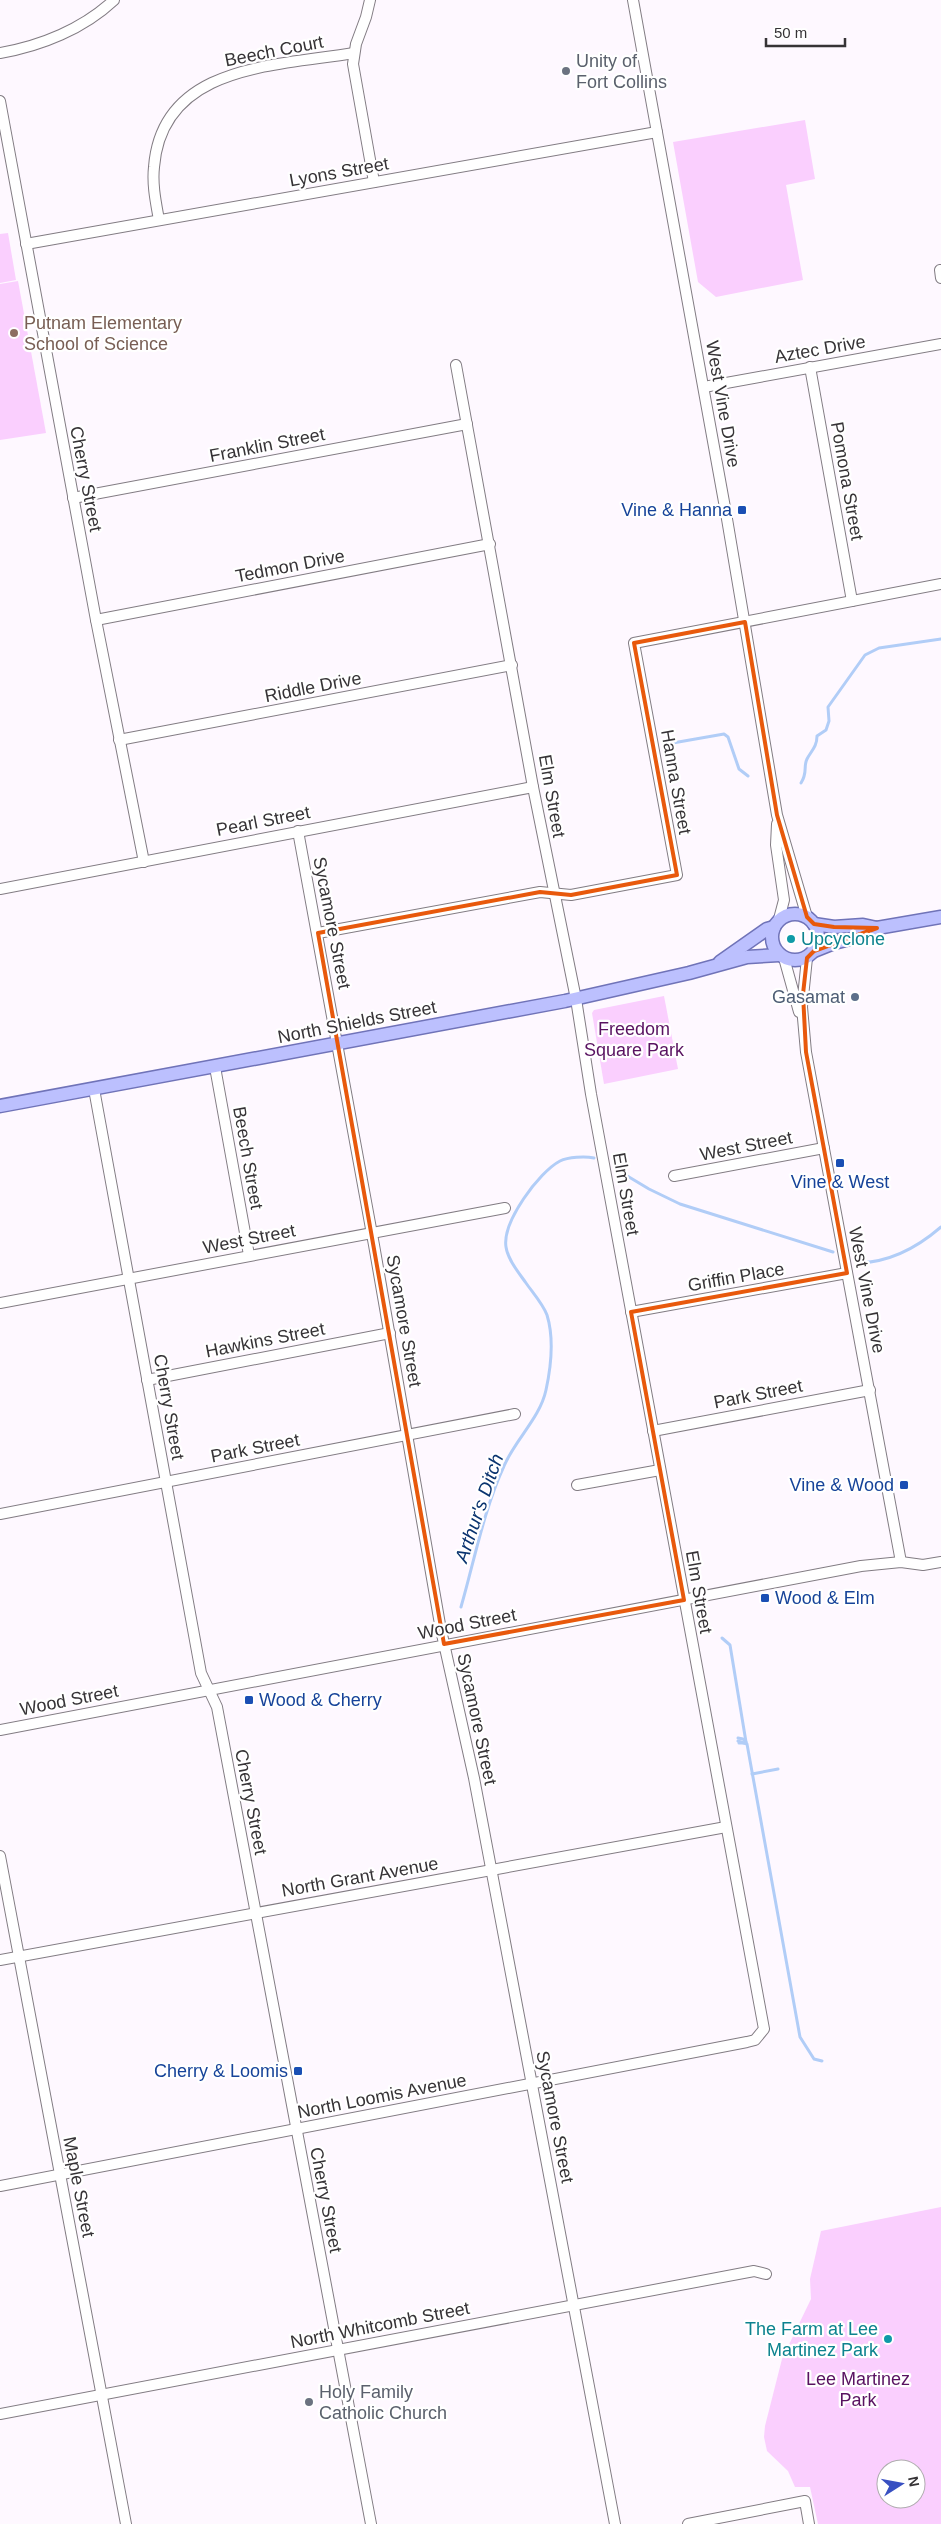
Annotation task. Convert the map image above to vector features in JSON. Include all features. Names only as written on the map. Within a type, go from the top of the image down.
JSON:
[{"type":"main road","points":[[877,928],[863,925],[834,927],[790,914],[777,923],[772,942],[782,957],[797,960],[834,942],[865,935],[877,928],[941,916]]},
{"type":"main road","points":[[810,920],[818,935],[811,954]]},
{"type":"main road","name":"North Shields Street","points":[[718,964],[777,923]]},
{"type":"main road","name":"North Shields Street","points":[[0,1106],[576,998],[689,974],[718,964],[757,956],[782,957]]},
{"type":"street","points":[[0,53],[24,48],[54,38],[82,24],[114,0]]},
{"type":"street","points":[[370,0],[354,53],[353,64],[374,182]]},
{"type":"street","name":"West Vine Drive","points":[[633,0],[704,386],[777,815],[810,920]]},
{"type":"street","name":"Beech Court","points":[[159,220],[153,177],[157,147],[170,120],[189,96],[214,80],[234,73],[354,53]]},
{"type":"street","name":"Cherry Street","points":[[0,101],[96,620],[144,862]]},
{"type":"street","name":"Lyons Street","points":[[26,244],[657,132]]},
{"type":"street","name":"Aztec Drive","points":[[704,386],[941,344]]},
{"type":"street","name":"Elm Street","points":[[456,365],[533,787],[576,998],[591,1094],[764,2029]]},
{"type":"street","name":"Pomona Street","points":[[810,367],[852,601]]},
{"type":"street","name":"Franklin Street","points":[[73,498],[467,424]]},
{"type":"street","name":"Tedmon Drive","points":[[96,620],[490,544]]},
{"type":"street","name":"Hanna Street","points":[[318,934],[540,892],[571,895],[677,875],[634,643],[941,584]]},
{"type":"street","name":"Riddle Drive","points":[[119,740],[512,665]]},
{"type":"street","name":"Pearl Street","points":[[0,889],[533,787]]},
{"type":"street","name":"West Vine Drive","points":[[777,815],[776,845],[784,900],[777,923]]},
{"type":"street","name":"Sycamore Street","points":[[298,831],[372,1232],[444,1644],[491,1869],[533,2085],[615,2524]]},
{"type":"street","name":"West Vine Drive","points":[[802,1023],[803,994],[811,954]]},
{"type":"street","name":"West Vine Drive","points":[[782,957],[802,1023],[902,1562]]},
{"type":"street","name":"Beech Street","points":[[215,1067],[249,1255]]},
{"type":"street","name":"Cherry Street","points":[[94,1089],[202,1675],[217,1707],[295,2129],[371,2524]]},
{"type":"street","name":"West Street","points":[[674,1176],[824,1148]]},
{"type":"street","name":"West Street","points":[[0,1303],[130,1277],[505,1208]]},
{"type":"street","name":"Griffin Place","points":[[631,1312],[848,1272]]},
{"type":"street","name":"Hawkins Street","points":[[147,1380],[390,1333]]},
{"type":"street","name":"Park Street","points":[[653,1431],[870,1390]]},
{"type":"street","name":"Park Street","points":[[0,1514],[515,1414]]},
{"type":"street","points":[[578,1485],[660,1470]]},
{"type":"street","name":"Wood Street","points":[[0,1730],[861,1566],[902,1562],[923,1566],[941,1562]]},
{"type":"street","name":"North Grant Avenue","points":[[0,1960],[726,1827]]},
{"type":"street","name":"Maple Street","points":[[0,1856],[126,2524]]},
{"type":"street","name":"North Loomis Avenue","points":[[0,2186],[533,2085],[747,2042],[761,2035],[764,2029]]},
{"type":"street","name":"North Whitcomb Street","points":[[0,2414],[754,2270],[766,2274]]},
{"type":"street","points":[[688,2524],[742,2519],[804,2501],[809,2524]]},
{"type":"highlighted area","points":[[745,622],[777,815],[807,917],[814,924],[834,927],[877,928],[814,951],[807,958],[803,994],[806,1052],[847,1273],[631,1312],[684,1600],[444,1644],[318,933],[540,892],[571,895],[677,875],[634,643]]},
{"type":"green space","points":[[805,120],[815,179],[786,185],[803,280],[716,297],[698,282],[673,142]]},
{"type":"green space","points":[[8,233],[16,280],[0,283],[0,234]]},
{"type":"green space","name":"Putnam Elementary School of Science","points":[[18,281],[46,433],[0,440],[0,284]]},
{"type":"green space","name":"Freedom Square Park","points":[[664,996],[678,1069],[604,1084],[592,1013],[594,1010]]},
{"type":"green space","name":"Lee Martinez Park","points":[[941,2207],[941,2524],[818,2524],[810,2487],[795,2487],[788,2471],[767,2451],[764,2437],[765,2426],[782,2359],[811,2299],[810,2279],[821,2231]]},
{"type":"waterway","points":[[801,783],[806,762],[815,746],[817,736],[826,730],[829,721],[828,707],[865,655],[879,648],[941,639]]},
{"type":"waterway","points":[[667,744],[724,734],[728,737],[739,769],[748,776]]},
{"type":"waterway","name":"Arthur's Ditch","points":[[461,1607],[485,1518],[497,1483],[509,1456],[543,1400],[549,1372],[551,1343],[547,1315],[509,1257],[506,1237],[516,1212],[524,1199],[533,1186],[551,1167],[567,1159],[594,1158]]},
{"type":"waterway","name":"Arthur's Ditch","points":[[619,1171],[649,1189],[680,1204],[833,1252]]},
{"type":"waterway","name":"Arthur's Ditch","points":[[859,1263],[882,1260],[903,1252],[923,1241],[941,1227]]},
{"type":"waterway","points":[[722,1638],[730,1645],[746,1742]]},
{"type":"waterway","points":[[738,1738],[746,1742]]},
{"type":"waterway","points":[[738,1741],[747,1744],[800,2037],[814,2059],[822,2061]]},
{"type":"waterway","points":[[739,1743],[746,1743]]},
{"type":"waterway","points":[[752,1774],[778,1769]]},
{"type":"place","name":"Unity of Fort Collins","points":[[566,71]]},
{"type":"place","name":"Putnam Elementary School of Science","points":[[14,333]]},
{"type":"place","name":"Vine & Hanna","points":[[742,510]]},
{"type":"place","name":"Upcyclone","points":[[791,939]]},
{"type":"place","name":"Gasamat","points":[[855,997]]},
{"type":"place","name":"Vine & West","points":[[840,1163]]},
{"type":"place","name":"Vine & Wood","points":[[904,1485]]},
{"type":"place","name":"Wood & Elm","points":[[765,1598]]},
{"type":"place","name":"Wood & Cherry","points":[[249,1700]]},
{"type":"place","name":"Cherry & Loomis","points":[[298,2071]]},
{"type":"place","name":"The Farm at Lee Martinez Park","points":[[888,2339]]},
{"type":"place","name":"Holy Family Catholic Church","points":[[309,2402]]}]
